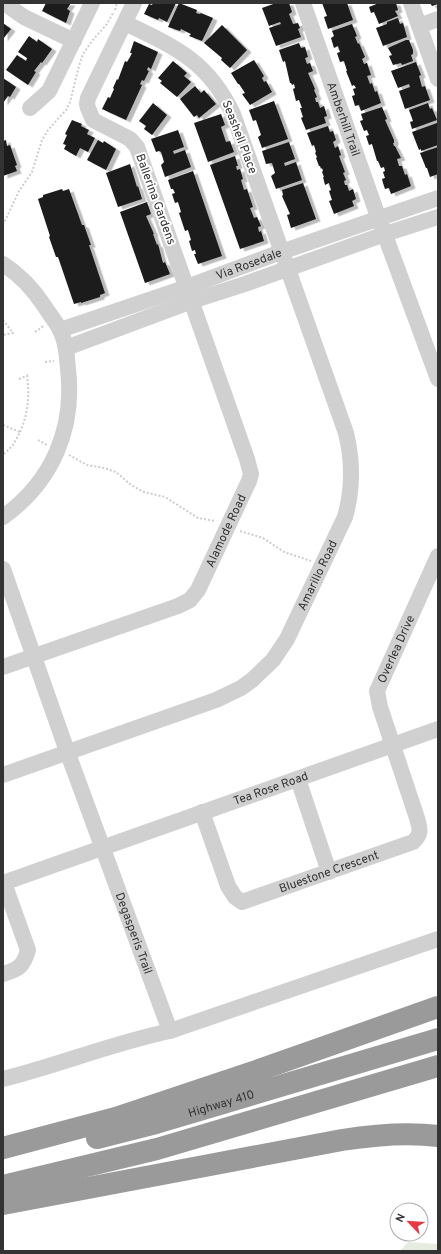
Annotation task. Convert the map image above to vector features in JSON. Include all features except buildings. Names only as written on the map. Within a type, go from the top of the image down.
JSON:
[{"type":"highway","points":[[3,1148],[116,1118],[262,1070],[438,1007]]},
{"type":"highway","name":"Highway 410","points":[[3,1162],[156,1124],[438,1039]]},
{"type":"highway","name":"Highway 410","points":[[3,1186],[157,1149],[438,1066]]},
{"type":"highway","points":[[3,1204],[342,1140],[375,1135],[407,1134],[438,1136]]},
{"type":"street","points":[[4,3],[24,17],[74,40]]},
{"type":"street","points":[[30,108],[49,91],[92,3]]},
{"type":"street","name":"Ballerina Gardens","points":[[134,3],[88,98],[87,104],[93,120],[126,136],[137,147],[190,294]]},
{"type":"street","name":"Amberhill Trail","points":[[303,3],[382,226]]},
{"type":"street","points":[[411,3],[438,79]]},
{"type":"street","points":[[419,26],[438,19]]},
{"type":"street","name":"Seashell Place","points":[[125,23],[185,54],[210,76],[223,94],[233,114],[287,269]]},
{"type":"street","name":"Via Rosedale","points":[[60,330],[190,294],[245,284],[287,269],[382,226],[438,198]]},
{"type":"street","name":"Via Rosedale","points":[[66,348],[282,252],[382,226],[438,216]]},
{"type":"street","points":[[382,226],[438,378]]},
{"type":"street","points":[[3,264],[14,271],[30,287],[42,301],[60,330],[66,348],[70,382],[70,400],[64,433],[48,469],[38,485],[26,498],[3,517]]},
{"type":"street","name":"Amarillo Road","points":[[3,774],[228,695],[252,680],[273,660],[287,638],[345,517],[350,497],[352,464],[349,446],[343,426],[287,269]]},
{"type":"street","name":"Alamode Road","points":[[3,667],[178,606],[190,600],[198,590],[249,482],[251,474],[190,294]]},
{"type":"street","name":"Overlea Drive","points":[[392,746],[380,707],[377,691],[438,556]]},
{"type":"street","name":"Degasperis Trail","points":[[3,569],[67,751],[104,847],[170,1030]]},
{"type":"street","name":"Tea Rose Road","points":[[3,883],[438,729]]},
{"type":"street","name":"Bluestone Crescent","points":[[202,812],[228,886],[235,897],[242,902],[329,872],[413,842],[418,837],[420,829],[417,818],[392,746]]},
{"type":"street","points":[[298,779],[329,872]]},
{"type":"street","points":[[3,883],[28,950],[25,961],[18,969],[3,974]]},
{"type":"street","points":[[3,1079],[36,1071],[137,1038],[170,1030],[438,938]]},
{"type":"path","points":[[3,225],[19,191],[32,172],[42,140],[48,130],[66,110],[70,102],[83,54],[99,31],[107,24],[115,10],[117,3]]},
{"type":"path","points":[[3,320],[12,333],[3,335]]},
{"type":"path","points":[[34,332],[44,325]]},
{"type":"path","points":[[3,455],[13,445],[20,432],[28,405],[28,375],[18,379]]},
{"type":"path","points":[[3,425],[20,432]]},
{"type":"path","points":[[65,454],[87,465],[116,472],[131,485],[144,492],[165,497],[198,518],[211,520],[263,538],[284,552],[297,555],[316,563]]},
{"type":"shaded area","points":[[408,1242],[438,1244],[438,1251],[400,1251]]}]
